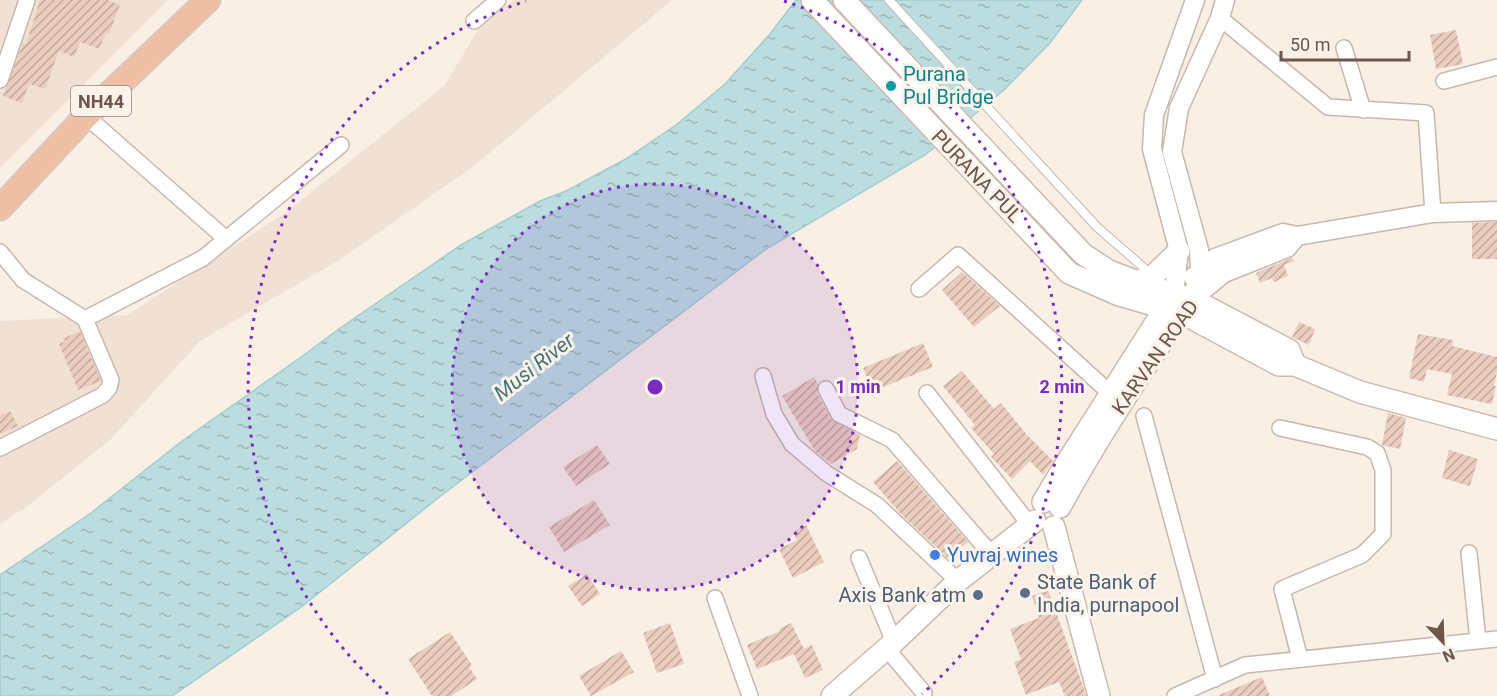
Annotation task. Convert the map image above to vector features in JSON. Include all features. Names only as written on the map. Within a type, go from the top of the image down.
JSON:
[{"type":"highway","name":"NH44","points":[[0,184],[77,105],[187,0]]},
{"type":"highway","name":"NH44","points":[[0,208],[86,116],[208,0]]},
{"type":"main road","name":"PURANA PUL","points":[[812,0],[1069,273],[1119,295],[1178,303]]},
{"type":"main road","name":"PURANA PUL","points":[[844,0],[1083,254],[1109,271],[1145,279],[1178,303]]},
{"type":"main road","points":[[1145,279],[1179,250]]},
{"type":"main road","points":[[832,696],[958,582],[1045,517],[1110,393],[1178,303],[1289,350],[1295,365],[1360,392],[1497,429]]},
{"type":"main road","name":"KARVAN ROAD","points":[[1045,517],[1087,457],[1159,345],[1178,303]]},
{"type":"main road","points":[[1045,517],[1100,696]]},
{"type":"street","points":[[0,80],[27,0]]},
{"type":"street","points":[[474,21],[498,0]]},
{"type":"street","points":[[1178,303],[1179,250],[1152,149],[1153,126],[1154,115],[1195,0]]},
{"type":"street","points":[[1200,271],[1199,250],[1172,152],[1179,108],[1222,9],[1328,107],[1426,113],[1433,213]]},
{"type":"street","points":[[1344,48],[1363,110]]},
{"type":"street","points":[[1444,81],[1497,67]]},
{"type":"street","points":[[86,116],[226,239]]},
{"type":"street","points":[[85,319],[203,258],[341,145]]},
{"type":"street","name":"KARVAN ROAD","points":[[1178,303],[1224,273],[1287,248],[1297,236],[1433,213],[1497,211]]},
{"type":"street","points":[[1178,303],[1200,271],[1215,258],[1283,233],[1297,236]]},
{"type":"street","points":[[0,252],[23,280],[85,319],[111,380],[109,388],[103,395],[0,448]]},
{"type":"street","points":[[919,289],[958,255],[1110,393]]},
{"type":"street","points":[[763,376],[774,414],[792,444],[826,473],[877,505],[958,582]]},
{"type":"street","points":[[826,388],[839,414],[892,440],[992,555]]},
{"type":"street","points":[[927,393],[1045,517]]},
{"type":"street","points":[[1144,416],[1207,687]]},
{"type":"street","points":[[1280,428],[1367,447],[1377,453],[1383,470],[1383,534],[1362,555],[1282,589],[1300,659]]},
{"type":"street","points":[[1469,553],[1478,641]]},
{"type":"street","points":[[859,558],[890,645],[924,693]]},
{"type":"street","points":[[715,598],[750,696]]},
{"type":"street","points":[[1175,696],[1207,687],[1245,665],[1497,639]]},
{"type":"lane","points":[[889,0],[1145,279]]},
{"type":"shaded area","points":[[0,0],[168,0],[0,168]]},
{"type":"shaded area","points":[[514,0],[672,0],[474,166],[339,260],[200,341],[111,439],[29,505],[0,524],[0,321],[127,315],[285,213],[444,86],[481,25]]},
{"type":"water","name":"Musi River","points":[[796,0],[1082,0],[1050,43],[1004,90],[925,155],[766,249],[442,495],[300,608],[172,696],[0,696],[0,575],[91,513],[182,441],[461,245],[540,201],[566,191],[624,160],[676,125],[725,84],[770,34]]},
{"type":"building","points":[[40,0],[107,0],[120,5],[109,34],[106,33],[99,49],[80,42],[74,57],[59,51],[45,89],[29,84],[22,103],[3,96],[23,43],[26,44]]},
{"type":"building","points":[[1456,30],[1463,64],[1436,69],[1430,35]]},
{"type":"building","points":[[1497,222],[1497,259],[1472,259],[1472,223]]},
{"type":"building","points":[[1292,258],[1294,261],[1284,265],[1288,276],[1274,282],[1272,278],[1260,283],[1256,273]]},
{"type":"building","points":[[962,272],[1000,306],[974,327],[942,290]]},
{"type":"building","points":[[1299,322],[1315,329],[1309,345],[1292,337]]},
{"type":"building","points":[[80,331],[101,381],[78,390],[59,344],[65,341],[64,338]]},
{"type":"building","points":[[1418,334],[1453,340],[1452,346],[1497,357],[1494,386],[1496,386],[1492,404],[1447,395],[1452,374],[1427,369],[1424,382],[1409,378]]},
{"type":"building","points":[[923,343],[933,367],[873,391],[863,368]]},
{"type":"building","points":[[962,371],[994,409],[1001,403],[1027,435],[1053,461],[1043,475],[1030,461],[1012,479],[991,457],[994,454],[971,428],[975,425],[943,386]]},
{"type":"building","points":[[814,377],[818,384],[817,393],[831,419],[860,435],[857,449],[831,464],[815,451],[782,396]]},
{"type":"building","points":[[10,411],[18,426],[0,434],[0,415]]},
{"type":"building","points":[[1388,413],[1406,418],[1400,449],[1382,445]]},
{"type":"building","points":[[597,445],[610,464],[576,486],[563,467]]},
{"type":"building","points":[[1449,450],[1478,459],[1470,486],[1442,478]]},
{"type":"building","points":[[897,461],[968,542],[948,558],[901,514],[873,482]]},
{"type":"building","points":[[594,500],[610,525],[564,552],[549,527]]},
{"type":"building","points":[[806,525],[824,562],[793,578],[779,549],[797,540],[793,532]]},
{"type":"building","points":[[587,574],[600,594],[582,606],[568,586]]},
{"type":"building","points":[[1048,590],[1086,696],[1065,696],[1059,682],[1026,695],[1014,662],[1021,659],[1010,629],[1039,618],[1032,596]]},
{"type":"building","points":[[670,623],[684,664],[657,673],[643,633]]},
{"type":"building","points":[[791,623],[804,649],[812,645],[823,670],[805,678],[794,654],[757,669],[747,645],[780,631],[779,629]]},
{"type":"building","points":[[450,632],[472,665],[469,667],[477,679],[451,696],[432,696],[408,659]]},
{"type":"building","points":[[621,651],[634,672],[591,696],[579,676]]},
{"type":"building","points":[[1262,677],[1270,696],[1217,696]]},
{"type":"place","name":"Purana Pul Bridge","points":[[891,86]]},
{"type":"place","name":"Yuvraj wines","points":[[935,555]]},
{"type":"place","name":"State Bank of India, purnapool","points":[[1025,593]]},
{"type":"place","name":"Axis Bank atm","points":[[978,595]]}]
